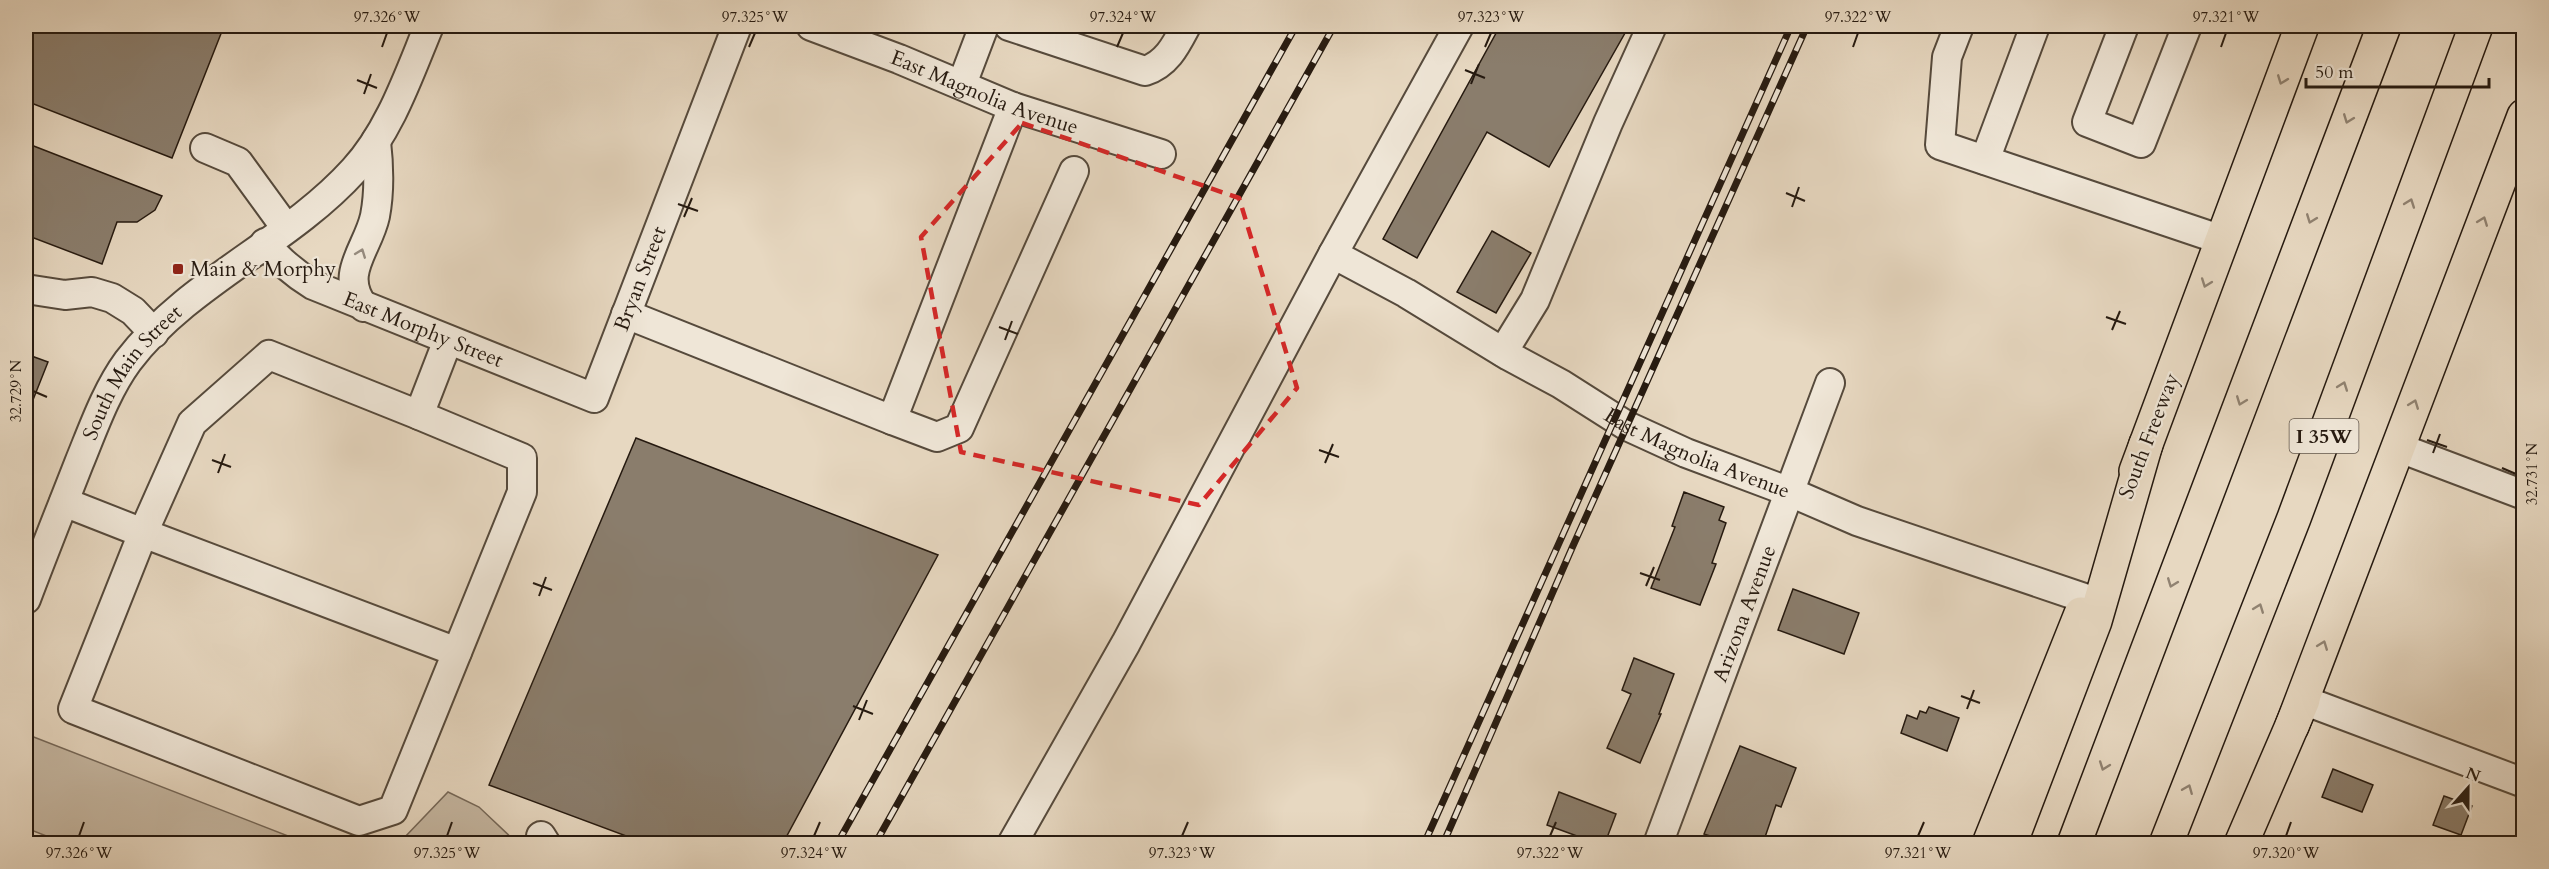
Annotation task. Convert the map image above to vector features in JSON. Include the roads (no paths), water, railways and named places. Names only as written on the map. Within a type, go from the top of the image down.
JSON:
[{"type":"main road","name":"South Freeway","points":[[1989,843],[2087,599],[2302,26]]},
{"type":"main road","points":[[2074,843],[2384,26]]},
{"type":"main road","name":"I 35W","points":[[2166,843],[2294,518],[2476,26]]},
{"type":"main road","points":[[2248,843],[2523,116]]},
{"type":"main road","points":[[2010,843],[2095,621],[2146,444]]},
{"type":"main road","points":[[2241,843],[2302,700]]},
{"type":"street","name":"South Main Street","points":[[26,599],[110,393],[128,362],[178,310],[328,195],[354,170],[375,141],[400,94],[429,26]]},
{"type":"street","name":"Bryan Street","points":[[594,398],[737,26]]},
{"type":"street","name":"East Magnolia Avenue","points":[[811,26],[962,84],[1012,107],[1161,154]]},
{"type":"street","points":[[962,84],[984,26]]},
{"type":"street","points":[[1009,26],[1145,71],[1155,68],[1171,53],[1186,26]]},
{"type":"street","points":[[1012,843],[1126,643],[1333,254],[1459,26]]},
{"type":"street","points":[[1503,352],[1534,300],[1608,123],[1652,26]]},
{"type":"street","points":[[1959,26],[1947,57],[1940,145],[2222,240]]},
{"type":"street","points":[[1985,160],[2035,26]]},
{"type":"street","points":[[2124,26],[2087,122],[2141,143],[2187,26]]},
{"type":"street","points":[[892,420],[1012,107]]},
{"type":"street","points":[[364,307],[356,297],[352,283],[355,269],[375,218],[380,177],[375,141]]},
{"type":"street","name":"East Morphy Street","points":[[205,148],[238,162],[275,236],[276,258],[306,281],[364,307],[594,398]]},
{"type":"street","points":[[626,314],[937,437],[959,428],[1074,171]]},
{"type":"street","name":"East Magnolia Avenue","points":[[1333,254],[1406,293],[1561,384],[1627,426],[1686,453],[1790,492],[1857,521],[2087,599]]},
{"type":"street","points":[[26,289],[65,295],[93,292],[112,298],[133,311],[154,333]]},
{"type":"street","points":[[419,415],[448,340]]},
{"type":"street","points":[[269,355],[419,415],[522,458],[522,492],[393,810],[359,821],[73,709],[143,533],[192,423],[269,355]]},
{"type":"street","name":"Arizona Avenue","points":[[1658,843],[1830,383]]},
{"type":"street","points":[[2397,447],[2523,495]]},
{"type":"street","points":[[64,502],[457,652]]},
{"type":"street","points":[[2302,700],[2523,783]]},
{"type":"railway","points":[[837,844],[1296,26]]},
{"type":"railway","points":[[875,844],[1334,26]]},
{"type":"railway","points":[[1424,844],[1791,26]]},
{"type":"railway","points":[[1443,844],[1572,548],[1807,26]]},
{"type":"place","name":"Main & Morphy","points":[[178,269]]}]
